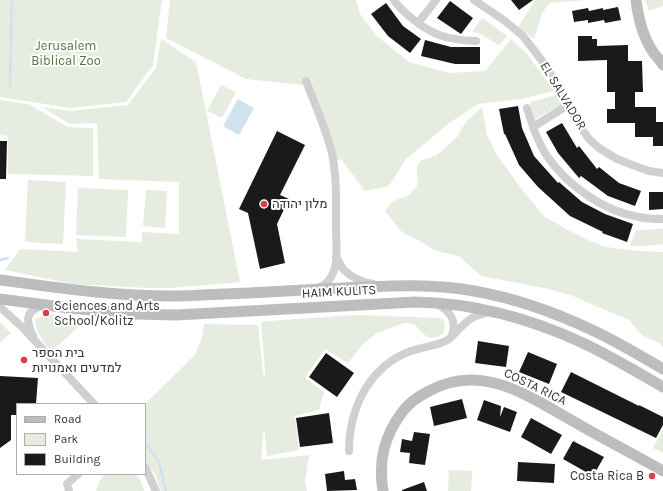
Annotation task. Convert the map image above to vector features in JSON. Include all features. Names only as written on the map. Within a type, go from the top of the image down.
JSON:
[{"type":"main road","points":[[636,0],[642,28],[652,51],[663,65]]},
{"type":"main road","name":"HAIM KULITS","points":[[0,280],[118,294],[160,296],[382,286],[442,287],[474,291],[512,300],[554,314],[592,330],[663,369]]},
{"type":"main road","name":"HAIM KULITS","points":[[0,299],[112,312],[176,315],[366,304],[434,302],[492,311],[548,328],[585,344],[663,387]]},
{"type":"main road","name":"COSTA RICA","points":[[383,491],[381,470],[382,456],[389,433],[395,421],[407,406],[419,396],[449,382],[464,380],[488,381],[511,388],[663,471]]},
{"type":"street","points":[[394,0],[402,10],[431,32],[459,40],[476,41]]},
{"type":"street","points":[[418,23],[436,0]]},
{"type":"street","name":"EL SALVADOR","points":[[474,0],[505,21],[522,36],[546,66],[589,139],[599,148],[617,159],[649,171],[663,173]]},
{"type":"street","points":[[306,81],[329,143],[336,185],[336,256],[334,272],[328,282],[324,285],[308,290]]},
{"type":"street","points":[[533,128],[568,105]]},
{"type":"street","points":[[527,108],[533,128],[553,165],[578,188],[591,198],[609,208],[638,217],[663,220]]},
{"type":"street","points":[[336,256],[344,270],[350,275],[363,282],[382,286]]},
{"type":"street","points":[[434,302],[441,306],[452,317],[454,323],[452,336]]},
{"type":"street","points":[[35,340],[28,323],[28,315],[30,311],[38,307],[49,305]]},
{"type":"street","points":[[0,306],[35,340],[93,403]]},
{"type":"street","points":[[350,451],[349,438],[356,408],[361,395],[373,378],[389,362],[412,350],[443,342],[449,339],[470,319],[479,314],[492,311]]},
{"type":"street","points":[[146,470],[156,491]]},
{"type":"street","points":[[70,491],[67,484],[77,475]]},
{"type":"green space","name":"Jerusalem Biblical Zoo","points":[[0,0],[162,0],[153,65],[126,102],[70,108],[0,97]]},
{"type":"green space","points":[[170,0],[356,0],[360,14],[377,36],[409,62],[449,73],[485,71],[511,39],[527,54],[554,91],[521,99],[478,104],[448,124],[405,160],[389,186],[365,191],[341,159],[335,161],[304,85],[246,79],[166,38]]},
{"type":"green space","points":[[533,0],[585,0],[550,3],[542,13],[534,39],[518,27],[534,2]]},
{"type":"green space","points":[[645,0],[663,0],[663,6],[649,11]]},
{"type":"green space","points":[[482,18],[507,36],[499,45],[481,34],[472,32]]},
{"type":"green space","points":[[161,39],[196,62],[240,282],[170,288],[147,288],[73,284],[5,270],[20,249],[78,252],[76,239],[142,242],[142,232],[179,234],[179,182],[99,179],[97,123],[70,124],[42,107],[71,111],[128,105],[156,68]]},
{"type":"green space","points":[[221,85],[236,92],[222,118],[207,111]]},
{"type":"green space","points":[[556,95],[562,104],[535,119],[530,102]]},
{"type":"green space","points":[[0,100],[28,104],[68,127],[93,128],[93,176],[8,174],[8,136],[0,135]]},
{"type":"green space","points":[[482,107],[487,135],[497,155],[526,195],[545,217],[588,240],[606,247],[663,252],[663,348],[660,343],[642,335],[629,320],[573,296],[549,289],[481,276],[459,256],[432,249],[401,231],[385,211],[392,202],[408,196],[417,186],[417,168],[420,161],[437,155],[457,137],[466,122]]},
{"type":"green space","points":[[28,180],[66,182],[63,244],[25,242]]},
{"type":"green space","points":[[78,188],[128,190],[126,237],[76,235]]},
{"type":"green space","points":[[146,190],[167,191],[165,228],[143,226]]},
{"type":"green space","points":[[663,229],[663,244],[630,246],[636,230]]},
{"type":"green space","points":[[50,314],[86,320],[51,352],[38,333],[35,319]]},
{"type":"green space","points":[[358,315],[438,318],[443,319],[445,327],[444,333],[438,337],[429,338],[415,325],[410,323],[404,323],[377,333],[363,344],[348,363],[325,349],[305,378],[324,392],[319,410],[295,416],[299,450],[267,456],[264,427],[261,460],[309,455],[305,481],[307,491],[161,491],[155,474],[146,463],[146,403],[195,355],[202,337],[204,324],[258,325],[263,374],[265,377],[261,322]]},
{"type":"green space","points":[[0,322],[11,333],[0,343]]},
{"type":"green space","points":[[663,429],[663,453],[653,448]]},
{"type":"green space","points":[[449,470],[472,471],[471,491],[448,491]]},
{"type":"green space","points":[[104,475],[136,475],[140,479],[144,491],[96,491],[100,480]]},
{"type":"water","points":[[238,99],[254,108],[239,135],[223,126]]},
{"type":"building","points":[[511,0],[533,0],[519,10]]},
{"type":"building","points":[[450,1],[473,18],[461,34],[437,18]]},
{"type":"building","points":[[386,3],[403,26],[421,39],[410,53],[388,36],[371,14]]},
{"type":"building","points":[[618,7],[621,20],[605,23],[604,20],[588,23],[588,20],[574,22],[572,11],[588,8],[589,11],[603,8],[603,10]]},
{"type":"building","points":[[578,36],[592,36],[592,39],[597,39],[597,46],[628,45],[628,61],[642,61],[643,92],[635,92],[635,107],[656,107],[656,122],[663,122],[663,146],[653,146],[653,137],[635,137],[635,123],[607,123],[607,109],[615,109],[615,92],[607,92],[607,60],[578,61]]},
{"type":"building","points":[[425,40],[451,47],[480,47],[480,64],[455,64],[421,56]]},
{"type":"building","points":[[518,106],[522,128],[534,156],[558,183],[559,182],[582,202],[605,214],[633,224],[627,242],[602,233],[603,232],[570,216],[538,187],[519,165],[504,134],[499,109]]},
{"type":"building","points":[[562,123],[577,148],[579,146],[597,169],[599,167],[619,183],[641,191],[635,206],[608,196],[581,176],[579,178],[558,153],[546,132]]},
{"type":"building","name":"מלון יהודה","points":[[277,131],[305,145],[280,195],[289,199],[277,224],[285,263],[260,269],[248,213],[239,209]]},
{"type":"building","points":[[0,141],[7,141],[6,179],[0,179]]},
{"type":"building","points":[[649,192],[663,192],[663,209],[649,210]]},
{"type":"building","points":[[478,341],[509,346],[506,367],[475,363]]},
{"type":"building","points":[[528,352],[557,364],[549,384],[519,372]]},
{"type":"building","points":[[326,353],[354,373],[337,397],[309,377]]},
{"type":"building","points":[[571,372],[663,417],[663,425],[656,438],[561,392]]},
{"type":"building","points":[[0,376],[38,378],[36,403],[16,403],[16,415],[11,415],[11,440],[0,448]]},
{"type":"building","points":[[462,399],[467,418],[434,426],[430,407]]},
{"type":"building","points":[[484,400],[501,406],[500,417],[504,407],[517,412],[510,432],[477,420]]},
{"type":"building","points":[[329,413],[333,443],[300,447],[296,418]]},
{"type":"building","points":[[531,418],[562,435],[551,454],[521,437]]},
{"type":"building","points":[[414,432],[430,434],[425,465],[409,463],[410,453],[400,452],[402,439],[412,441]]},
{"type":"building","points":[[573,441],[604,457],[593,476],[563,459]]},
{"type":"building","points":[[518,462],[555,464],[554,483],[517,481]]},
{"type":"building","points":[[344,471],[345,480],[355,479],[357,490],[327,491],[325,474]]},
{"type":"building","points":[[424,482],[427,491],[402,491],[402,490]]},
{"type":"waterway","points":[[10,86],[12,0]]},
{"type":"waterway","points":[[0,260],[8,258]]},
{"type":"waterway","points":[[146,444],[159,462],[166,491]]},
{"type":"place","name":"מלון יהודה","points":[[264,204]]},
{"type":"place","name":"Sciences and Arts School/Kolitz","points":[[46,313]]},
{"type":"place","name":"בית הספר למדעים ואמנויות","points":[[24,360]]},
{"type":"place","name":"Costa Rica B","points":[[652,476]]}]
